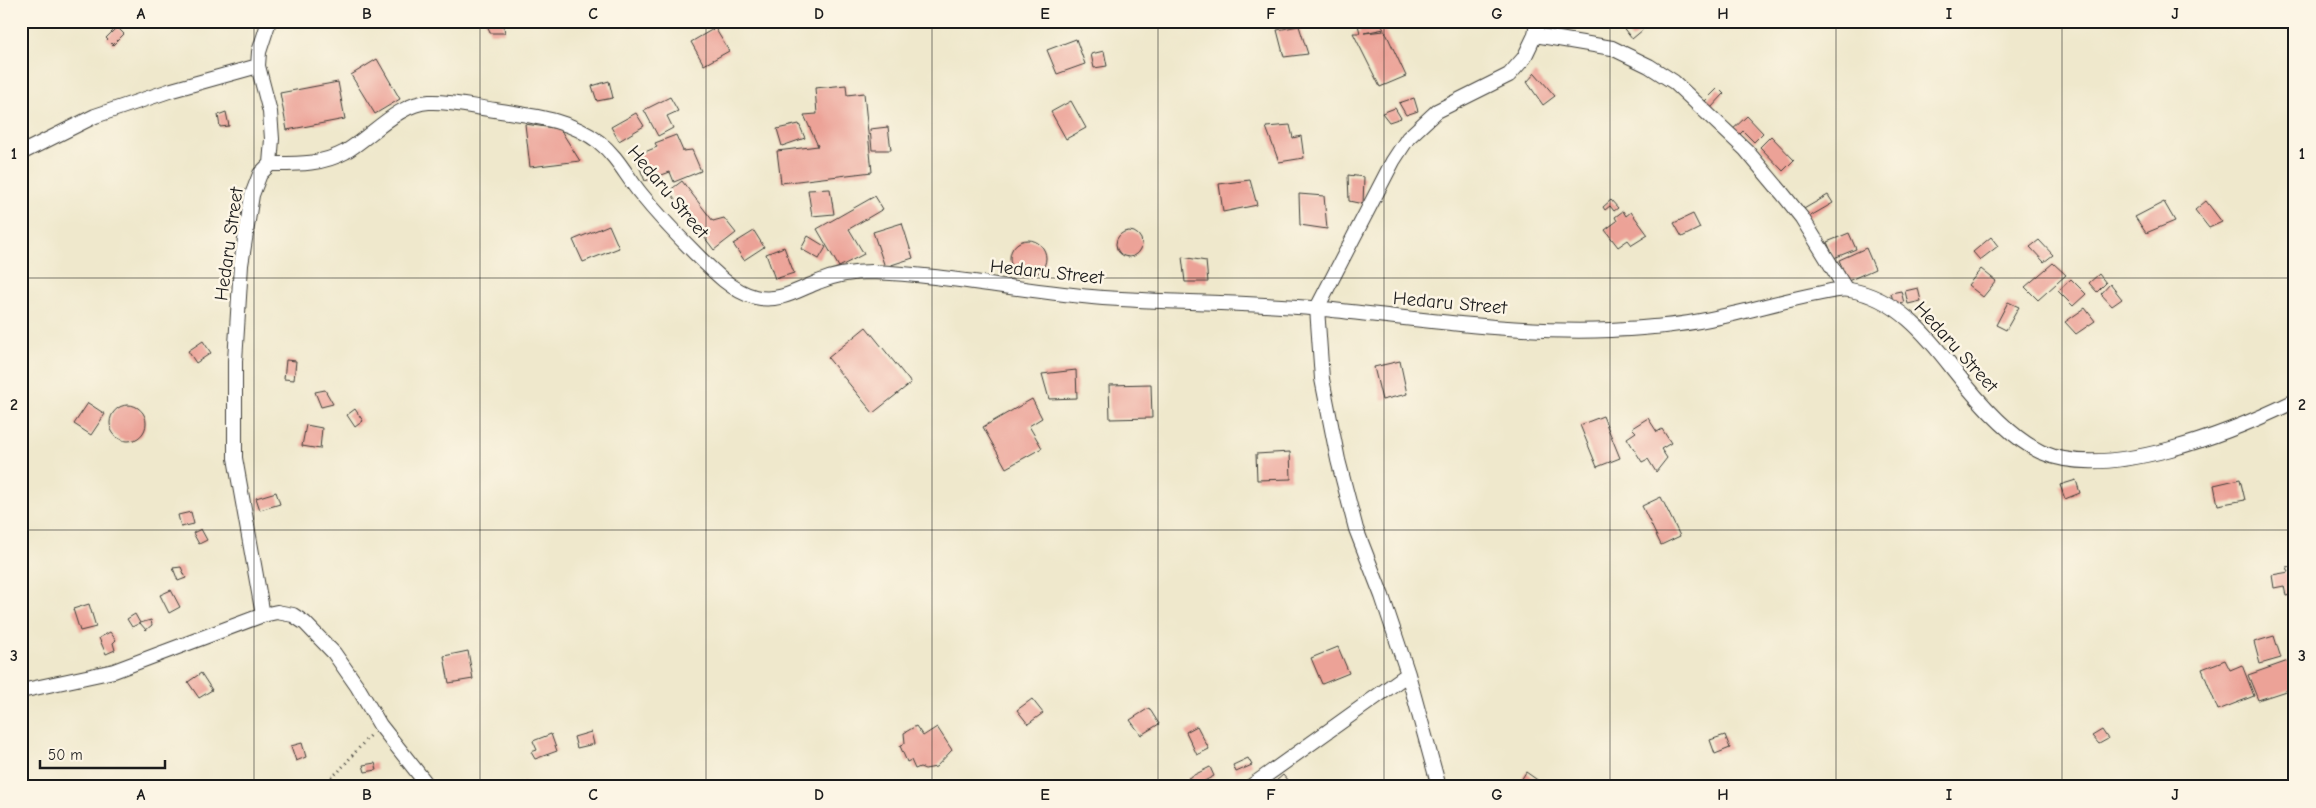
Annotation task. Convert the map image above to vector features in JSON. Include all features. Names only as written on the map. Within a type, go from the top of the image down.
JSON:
[{"type":"street","points":[[269,21],[258,66],[270,112],[272,139],[270,164]]},
{"type":"street","points":[[1439,787],[1408,674],[1382,596],[1356,529],[1338,460],[1322,379],[1317,308],[1393,161],[1408,138],[1437,111],[1509,75],[1524,58],[1536,28],[1612,48],[1649,66],[1674,82],[1746,150],[1802,218],[1845,288]]},
{"type":"street","points":[[21,153],[95,116],[172,90],[258,66]]},
{"type":"street","name":"Hedaru Street","points":[[263,615],[235,458],[235,361],[241,265],[252,195],[260,174],[270,164],[319,162],[342,153],[411,105],[430,102],[459,104],[555,120],[580,130],[600,142],[615,157],[639,193],[677,235],[732,285],[757,298],[780,297],[795,293],[834,276],[864,272],[918,275],[1099,297],[1317,308],[1448,323],[1573,332],[1636,329],[1708,320],[1787,300],[1845,288],[1871,296],[1902,312],[1936,347],[1967,387],[1998,420],[2037,450],[2071,461],[2107,460],[2152,453],[2243,426],[2295,401]]},
{"type":"street","points":[[21,691],[114,671],[263,615],[277,612],[293,615],[305,623],[334,653],[380,724],[429,787]]},
{"type":"street","points":[[1250,787],[1408,674]]},
{"type":"path","points":[[320,787],[339,771],[380,724]]},
{"type":"building","points":[[485,21],[503,21],[505,33],[490,33]]},
{"type":"building","points":[[626,21],[639,21],[630,27]]},
{"type":"building","points":[[1357,21],[1380,21],[1384,29],[1364,33],[1385,31],[1406,76],[1380,87],[1353,33],[1360,33]]},
{"type":"building","points":[[1618,21],[1648,21],[1650,24],[1632,39]]},
{"type":"building","points":[[1299,26],[1308,54],[1284,57],[1277,30]]},
{"type":"building","points":[[117,27],[124,34],[113,45],[106,38]]},
{"type":"building","points":[[715,28],[729,51],[704,65],[691,42]]},
{"type":"building","points":[[1076,39],[1085,64],[1057,74],[1047,50]]},
{"type":"building","points":[[1104,51],[1107,66],[1094,68],[1091,54]]},
{"type":"building","points":[[377,59],[400,99],[375,114],[351,75]]},
{"type":"building","points":[[1535,73],[1555,96],[1543,105],[1527,82]]},
{"type":"building","points":[[609,81],[613,98],[597,101],[592,86]]},
{"type":"building","points":[[338,82],[345,119],[287,130],[280,93]]},
{"type":"building","points":[[846,85],[847,95],[864,93],[872,172],[781,183],[777,151],[818,146],[804,115],[817,114],[815,88]]},
{"type":"building","points":[[1718,88],[1724,94],[1710,109],[1701,105]]},
{"type":"building","points":[[670,97],[678,111],[667,116],[673,128],[658,136],[644,110]]},
{"type":"building","points":[[1414,98],[1418,111],[1406,115],[1399,103]]},
{"type":"building","points":[[1071,101],[1086,128],[1066,139],[1051,112]]},
{"type":"building","points":[[1395,108],[1401,118],[1389,122],[1382,113]]},
{"type":"building","points":[[226,112],[229,126],[220,127],[218,115]]},
{"type":"building","points":[[636,113],[644,126],[619,141],[611,127]]},
{"type":"building","points":[[1747,116],[1763,133],[1754,142],[1743,131],[1735,139],[1729,133]]},
{"type":"building","points":[[525,124],[560,129],[580,161],[530,167]]},
{"type":"building","points":[[799,124],[805,138],[782,146],[777,129]]},
{"type":"building","points":[[1290,125],[1293,138],[1301,136],[1304,158],[1279,162],[1266,127]]},
{"type":"building","points":[[888,127],[891,150],[872,150],[870,129]]},
{"type":"building","points":[[676,135],[683,151],[692,150],[701,171],[674,182],[670,172],[645,181],[635,156],[657,147],[655,143]]},
{"type":"building","points":[[1771,136],[1794,160],[1783,171],[1760,147]]},
{"type":"building","points":[[1348,175],[1364,177],[1363,204],[1349,201]]},
{"type":"building","points":[[1250,180],[1257,205],[1223,212],[1219,184]]},
{"type":"building","points":[[682,181],[713,221],[724,218],[736,233],[714,250],[669,191]]},
{"type":"building","points":[[830,189],[834,214],[812,216],[808,190]]},
{"type":"building","points":[[1299,194],[1324,196],[1327,229],[1300,225]]},
{"type":"building","points":[[1828,195],[1833,203],[1807,218],[1802,210]]},
{"type":"building","points":[[875,196],[883,209],[849,229],[864,254],[839,267],[817,229]]},
{"type":"building","points":[[1611,200],[1618,208],[1614,211],[1610,206],[1605,210],[1603,207]]},
{"type":"building","points":[[2206,201],[2222,222],[2209,228],[2195,210]]},
{"type":"building","points":[[2164,202],[2175,221],[2146,233],[2135,217]]},
{"type":"building","points":[[1623,211],[1626,216],[1631,212],[1648,235],[1632,245],[1628,240],[1618,247],[1605,230],[1617,221],[1615,217]]},
{"type":"building","points":[[1693,214],[1700,228],[1682,237],[1674,223]]},
{"type":"building","points":[[902,223],[913,258],[885,267],[873,232]]},
{"type":"building","points":[[609,225],[619,248],[583,262],[573,240]]},
{"type":"building","points":[[754,231],[764,247],[744,260],[733,244]]},
{"type":"building","points":[[1129,231],[1138,235],[1142,244],[1138,253],[1129,257],[1120,253],[1116,244],[1120,235]]},
{"type":"building","points":[[1849,233],[1856,249],[1834,258],[1827,242]]},
{"type":"building","points":[[808,236],[826,247],[819,259],[801,249]]},
{"type":"building","points":[[1991,237],[1998,246],[1980,260],[1973,252]]},
{"type":"building","points":[[1028,240],[1040,246],[1046,258],[1040,270],[1028,276],[1016,270],[1010,258],[1016,246]]},
{"type":"building","points":[[2039,240],[2053,255],[2044,262],[2030,247]]},
{"type":"building","points":[[784,247],[794,273],[775,279],[766,254]]},
{"type":"building","points":[[1866,248],[1875,269],[1848,281],[1839,260]]},
{"type":"building","points":[[1182,257],[1206,261],[1208,282],[1185,282]]},
{"type":"building","points":[[2053,263],[2066,275],[2038,300],[2025,287]]},
{"type":"building","points":[[1981,269],[1996,281],[1983,297],[1968,285]]},
{"type":"building","points":[[2099,274],[2106,283],[2097,292],[2089,283]]},
{"type":"building","points":[[2071,279],[2086,294],[2073,306],[2058,291]]},
{"type":"building","points":[[2110,284],[2122,299],[2112,306],[2101,294]]},
{"type":"building","points":[[1918,288],[1921,301],[1908,304],[1905,291]]},
{"type":"building","points":[[1901,291],[1904,303],[1894,305],[1891,293]]},
{"type":"building","points":[[2008,302],[2019,307],[2006,330],[1996,325]]},
{"type":"building","points":[[2085,308],[2095,321],[2076,334],[2065,322]]},
{"type":"building","points":[[866,327],[911,383],[873,413],[828,358]]},
{"type":"building","points":[[203,341],[211,353],[196,363],[188,351]]},
{"type":"building","points":[[286,360],[296,361],[294,380],[284,379]]},
{"type":"building","points":[[1400,361],[1407,394],[1382,400],[1374,367]]},
{"type":"building","points":[[1076,370],[1077,398],[1049,399],[1042,374]]},
{"type":"building","points":[[1151,384],[1152,418],[1110,419],[1109,385]]},
{"type":"building","points":[[325,390],[333,404],[321,407],[315,392]]},
{"type":"building","points":[[1032,399],[1042,418],[1029,426],[1042,448],[1006,468],[983,427]]},
{"type":"building","points":[[88,403],[105,414],[91,435],[74,424]]},
{"type":"building","points":[[128,405],[135,406],[141,410],[145,416],[145,430],[141,436],[135,440],[128,441],[121,440],[115,436],[111,430],[110,423],[111,416],[115,410],[121,406]]},
{"type":"building","points":[[355,409],[363,421],[355,427],[347,415]]},
{"type":"building","points":[[1603,416],[1620,458],[1597,467],[1580,425]]},
{"type":"building","points":[[1648,418],[1657,432],[1662,429],[1671,443],[1661,449],[1667,458],[1656,472],[1648,459],[1642,462],[1627,438],[1636,432],[1632,428]]},
{"type":"building","points":[[306,425],[322,428],[320,449],[302,446]]},
{"type":"building","points":[[1290,452],[1291,479],[1257,480],[1256,454]]},
{"type":"building","points":[[2240,479],[2245,500],[2218,505],[2214,485]]},
{"type":"building","points":[[2076,480],[2080,493],[2065,499],[2060,485]]},
{"type":"building","points":[[276,492],[280,504],[260,510],[256,498]]},
{"type":"building","points":[[1661,497],[1680,536],[1661,545],[1642,506]]},
{"type":"building","points":[[191,512],[194,524],[181,527],[178,515]]},
{"type":"building","points":[[201,529],[207,540],[199,544],[193,533]]},
{"type":"building","points":[[2295,566],[2295,594],[2286,596],[2284,586],[2274,588],[2272,575],[2289,572],[2287,567]]},
{"type":"building","points":[[181,567],[186,578],[178,581],[173,568]]},
{"type":"building","points":[[171,590],[180,607],[169,613],[160,595]]},
{"type":"building","points":[[89,604],[96,627],[80,631],[73,609]]},
{"type":"building","points":[[135,614],[140,623],[132,627],[127,619]]},
{"type":"building","points":[[151,620],[152,625],[146,630],[140,623]]},
{"type":"building","points":[[110,632],[116,640],[113,643],[115,650],[106,654],[99,638]]},
{"type":"building","points":[[2274,636],[2281,658],[2260,664],[2254,642]]},
{"type":"building","points":[[1338,647],[1349,673],[1322,684],[1311,658]]},
{"type":"building","points":[[468,651],[473,679],[449,683],[444,656]]},
{"type":"building","points":[[21,655],[25,668],[21,669]]},
{"type":"building","points":[[2225,660],[2230,670],[2242,665],[2254,696],[2218,710],[2202,669]]},
{"type":"building","points":[[2291,660],[2295,672],[2295,688],[2258,700],[2248,675]]},
{"type":"building","points":[[201,673],[212,690],[199,698],[188,682]]},
{"type":"building","points":[[1032,699],[1043,713],[1028,724],[1017,710]]},
{"type":"building","points":[[1149,708],[1159,724],[1141,735],[1130,720]]},
{"type":"building","points":[[916,726],[923,736],[937,727],[952,750],[936,767],[925,769],[920,767],[915,769],[911,760],[907,762],[900,746],[905,743],[904,733]]},
{"type":"building","points":[[1197,726],[1209,749],[1197,755],[1186,732]]},
{"type":"building","points":[[2102,730],[2108,739],[2099,744],[2092,736]]},
{"type":"building","points":[[591,732],[594,744],[577,748],[574,737]]},
{"type":"building","points":[[551,734],[557,751],[535,759],[531,752],[537,750],[533,741]]},
{"type":"building","points":[[1725,735],[1730,748],[1715,754],[1710,740]]},
{"type":"building","points":[[302,743],[306,757],[296,761],[291,746]]},
{"type":"building","points":[[1248,758],[1252,765],[1236,772],[1233,765]]},
{"type":"building","points":[[375,763],[377,770],[365,772],[363,765]]},
{"type":"building","points":[[1210,767],[1214,776],[1193,787],[1188,778]]},
{"type":"building","points":[[1526,772],[1546,786],[1546,787],[1517,787]]},
{"type":"building","points":[[1283,775],[1293,787],[1269,787]]},
{"type":"building","points":[[612,781],[612,787],[595,787],[595,786]]},
{"type":"building","points":[[524,782],[528,787],[518,787]]}]
